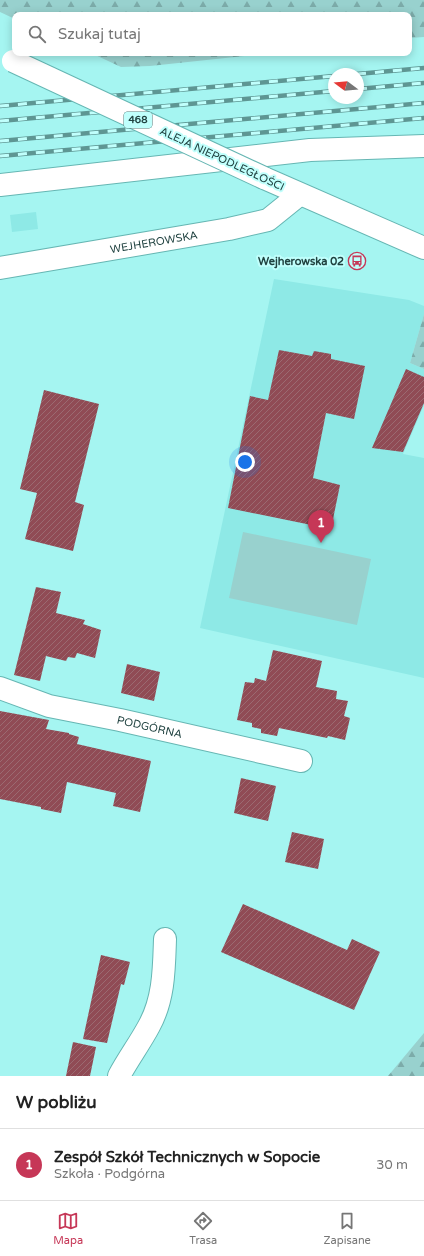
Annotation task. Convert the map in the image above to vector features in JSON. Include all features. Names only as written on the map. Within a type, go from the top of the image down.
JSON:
[{"type":"main road","name":"ALEJA NIEPODLEGŁOŚCI","points":[[7,58],[300,195],[424,248]]},
{"type":"main road","points":[[0,185],[310,150],[424,146]]},
{"type":"main road","name":"WEJHEROWSKA","points":[[0,268],[229,229],[260,222],[268,220],[300,195]]},
{"type":"main road","name":"PODGÓRNA","points":[[0,688],[49,706],[120,720],[301,761]]},
{"type":"main road","points":[[119,1076],[127,1059],[150,1026],[160,1000],[164,975],[165,940]]},
{"type":"shaded area","points":[[36,212],[38,229],[12,232],[10,215]]},
{"type":"shaded area","points":[[274,279],[409,300],[424,306],[424,314],[410,363],[424,369],[424,405],[403,454],[424,458],[424,678],[200,628]]},
{"type":"green space","points":[[0,0],[424,0],[424,37],[412,38],[412,12],[12,12],[12,18],[0,12]]},
{"type":"green space","points":[[97,56],[244,56],[150,66],[121,67]]},
{"type":"green space","points":[[424,314],[424,369],[410,363]]},
{"type":"green space","points":[[243,532],[371,559],[357,625],[229,598]]},
{"type":"green space","points":[[424,1033],[424,1076],[388,1076]]},
{"type":"building","points":[[279,350],[312,356],[314,351],[331,354],[331,359],[365,366],[354,419],[326,413],[313,478],[340,485],[331,529],[228,508],[250,396],[268,400]]},
{"type":"building","points":[[406,369],[424,377],[424,403],[403,452],[372,448]]},
{"type":"building","points":[[44,390],[99,404],[75,502],[84,505],[73,551],[25,539],[37,493],[20,489]]},
{"type":"building","points":[[36,587],[61,592],[56,613],[85,620],[83,624],[101,630],[95,658],[77,653],[75,658],[68,657],[66,661],[46,656],[40,681],[14,675]]},
{"type":"building","points":[[273,650],[322,661],[316,687],[337,691],[336,699],[348,701],[344,716],[350,718],[345,740],[328,736],[327,738],[279,728],[277,736],[261,733],[261,729],[252,727],[252,723],[237,720],[245,682],[254,683],[255,678],[266,681]]},
{"type":"building","points":[[127,664],[160,672],[154,701],[121,693]]},
{"type":"building","points":[[0,711],[49,720],[46,729],[69,733],[79,737],[77,744],[151,761],[140,812],[113,806],[116,793],[67,782],[61,813],[41,809],[41,807],[0,799]]},
{"type":"building","points":[[241,778],[276,786],[268,821],[234,813]]},
{"type":"building","points":[[292,832],[324,839],[318,869],[285,862]]},
{"type":"building","points":[[243,904],[347,950],[352,939],[380,952],[354,1010],[221,952]]},
{"type":"building","points":[[101,955],[130,962],[124,985],[121,984],[107,1043],[83,1039]]},
{"type":"building","points":[[73,1042],[96,1047],[90,1076],[66,1076]]},
{"type":"railway","points":[[364,73],[424,68]]},
{"type":"railway","points":[[0,106],[328,77]]},
{"type":"railway","points":[[364,88],[424,83]]},
{"type":"railway","points":[[0,121],[328,92]]},
{"type":"railway","points":[[0,141],[424,103]]},
{"type":"railway","points":[[0,156],[424,118]]},
{"type":"place","name":"Wejherowska 02","points":[[357,261]]},
{"type":"place","name":"Zespół Szkół Technicznych w Sopocie","points":[[321,543]]}]
